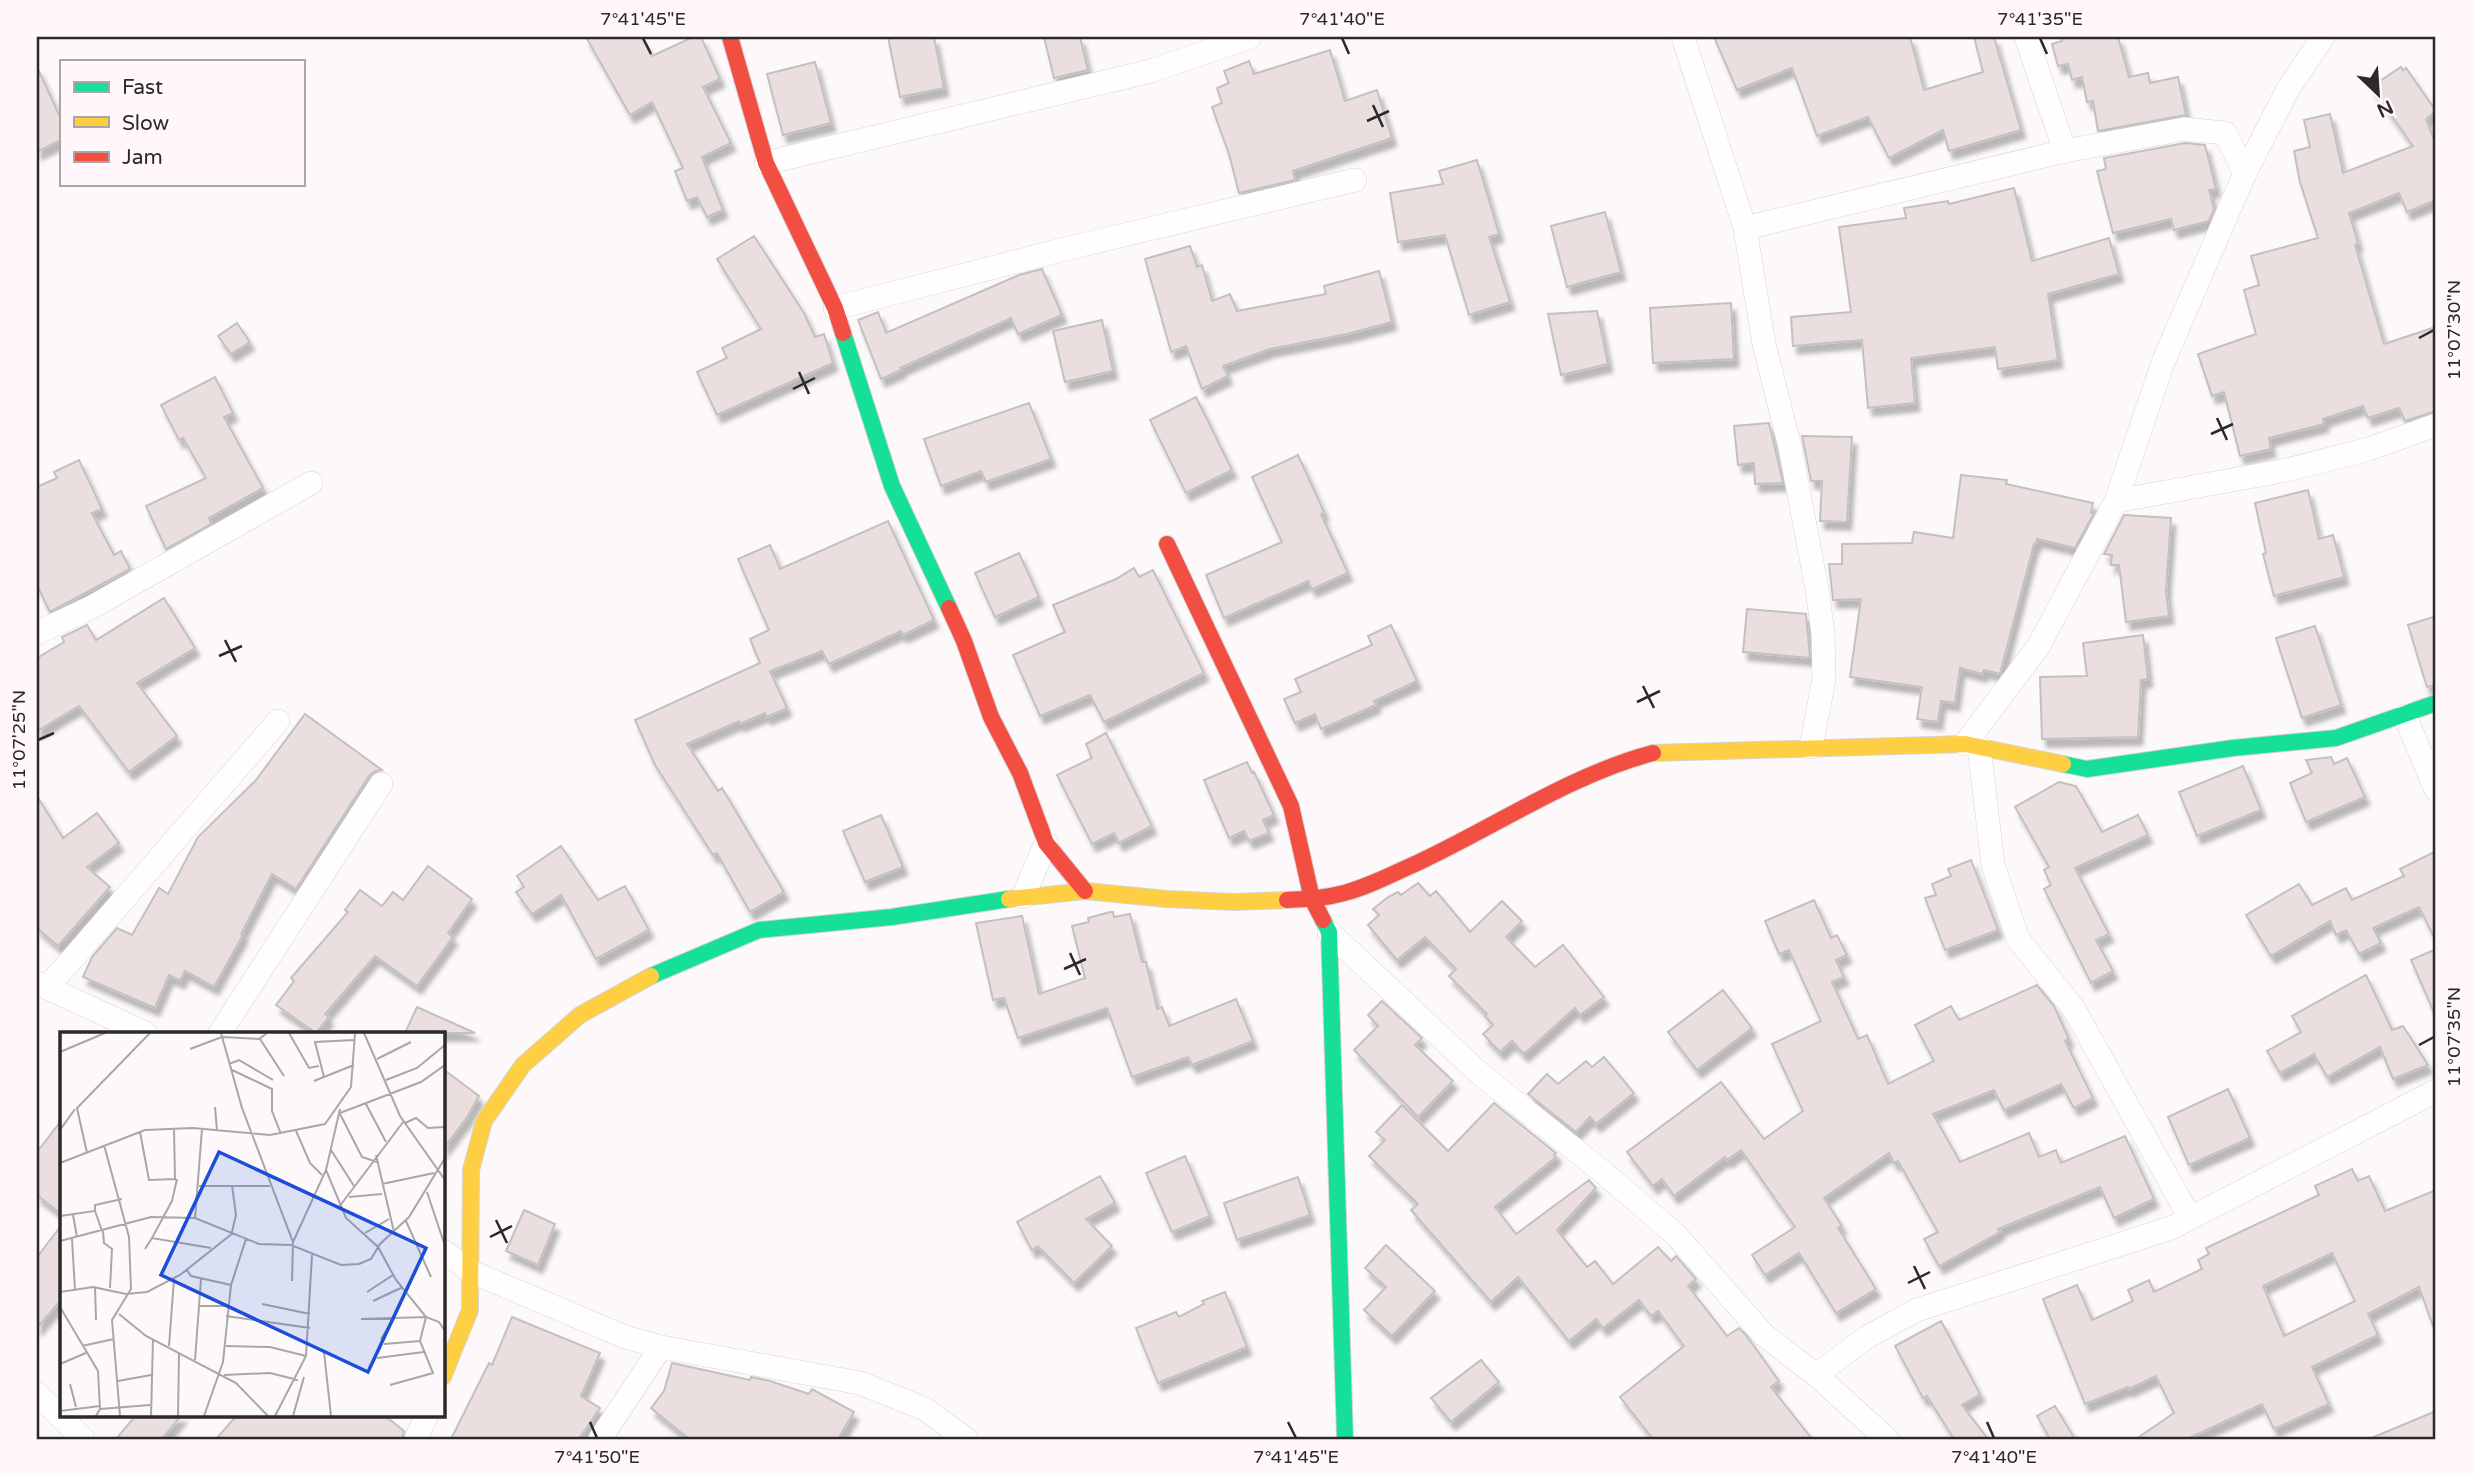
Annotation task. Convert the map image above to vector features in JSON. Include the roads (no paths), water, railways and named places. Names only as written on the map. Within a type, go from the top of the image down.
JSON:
[{"type":"street","points":[[730,37],[766,163],[835,308],[892,485],[964,641],[991,717],[1020,773],[1046,843],[1085,891]]},
{"type":"street","points":[[766,163],[1152,71],[1250,37]]},
{"type":"street","points":[[1683,37],[1745,228],[1764,344],[1790,447],[1823,635],[1824,679],[1811,747]]},
{"type":"street","points":[[2026,37],[2065,150]]},
{"type":"street","points":[[2190,1218],[2074,1009],[2018,939],[1993,865],[1972,746],[2038,647],[2116,501],[2164,360],[2245,173],[2288,89],[2323,37]]},
{"type":"street","points":[[1745,228],[2065,150],[2184,129],[2225,133],[2245,173]]},
{"type":"street","points":[[835,308],[1069,248],[1354,180]]},
{"type":"street","points":[[2116,501],[2287,470],[2369,449],[2436,425]]},
{"type":"street","points":[[37,633],[92,607],[311,483]]},
{"type":"street","points":[[1167,544],[1290,806],[1312,899],[1329,932],[1479,1073],[1604,1173],[1676,1235],[1764,1335],[1816,1375],[1887,1439]]},
{"type":"street","points":[[444,1375],[470,1310],[471,1170],[484,1121],[523,1065],[580,1015],[650,976],[759,930],[892,917],[1023,897],[1085,891],[1207,901],[1312,899],[1342,894],[1376,882],[1443,851],[1556,791],[1630,759],[1658,752],[1972,746],[2087,769],[2233,748],[2336,738],[2436,704]]},
{"type":"street","points":[[2405,716],[2436,790]]},
{"type":"street","points":[[143,1032],[42,986],[278,721]]},
{"type":"street","points":[[221,1032],[381,784]]},
{"type":"street","points":[[1023,897],[1046,843]]},
{"type":"street","points":[[1329,932],[1345,1439]]},
{"type":"street","points":[[1816,1375],[1867,1337],[1917,1310],[2171,1228],[2436,1091]]},
{"type":"street","points":[[444,1252],[472,1272],[625,1337],[661,1347],[860,1383],[925,1409],[966,1439]]},
{"type":"street","points":[[600,1439],[661,1347]]},
{"type":"street","points":[[37,1394],[83,1439]]},
{"type":"street","points":[[416,1439],[427,1416]]}]
